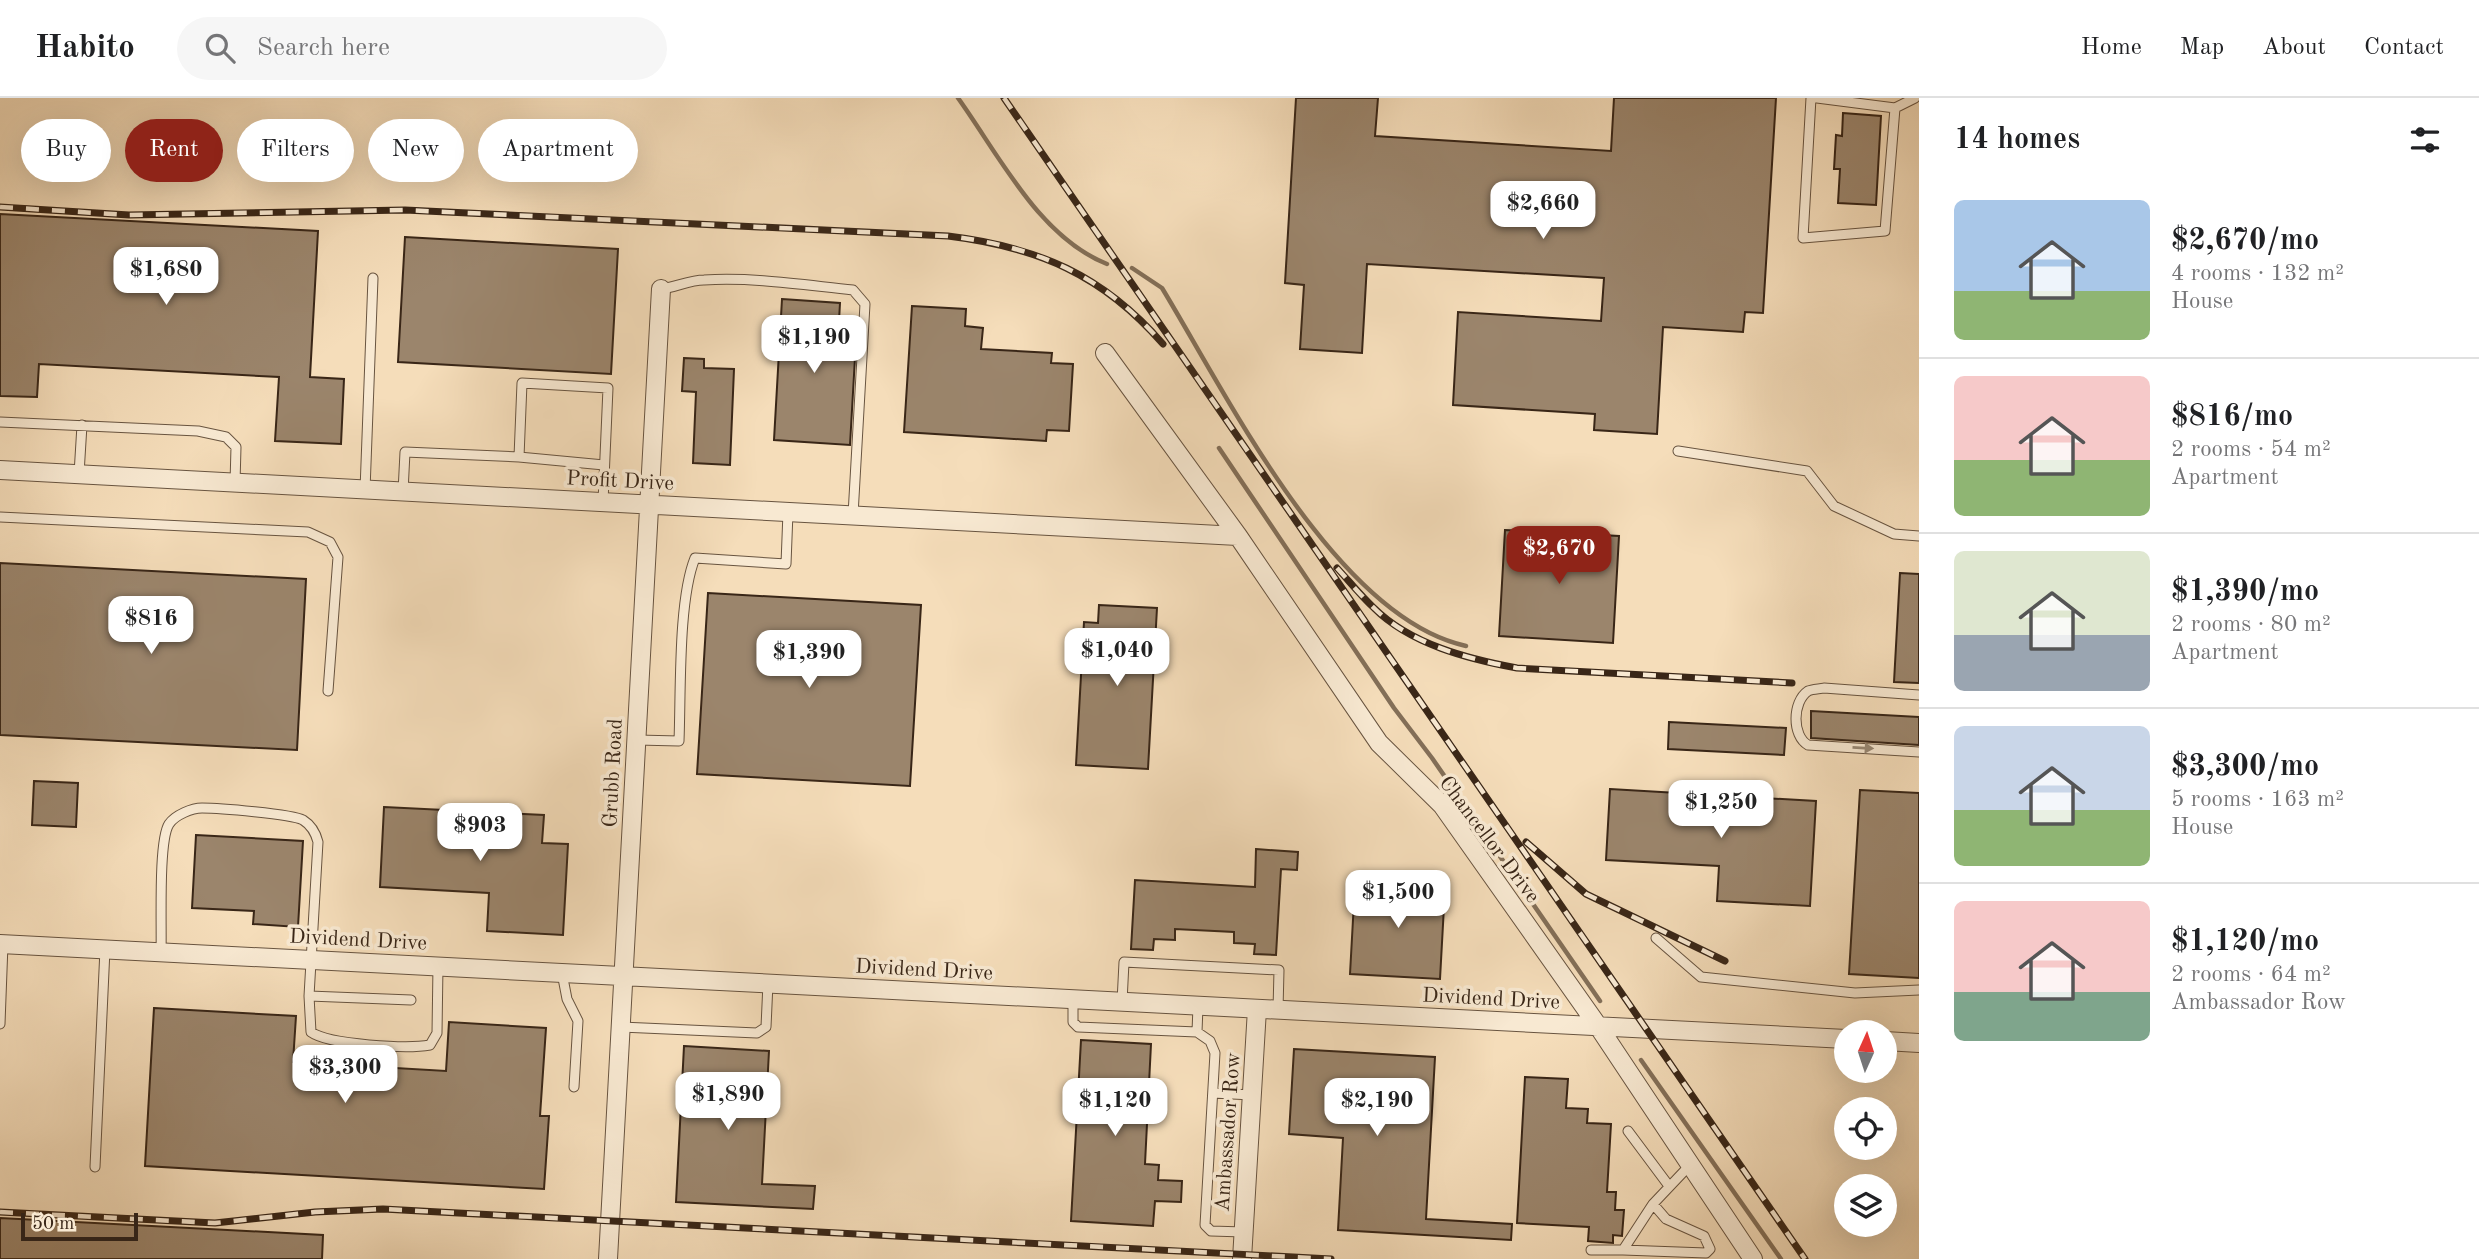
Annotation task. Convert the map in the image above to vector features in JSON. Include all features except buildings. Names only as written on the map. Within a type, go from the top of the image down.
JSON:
[{"type":"street","name":"Grubb Road","points":[[608,1259],[662,289]]},
{"type":"street","name":"Chancellor Drive","points":[[1105,353],[1238,536],[1379,743],[1442,806],[1598,1026],[1753,1259]]},
{"type":"street","name":"Profit Drive","points":[[0,470],[1238,536]]},
{"type":"street","name":"Dividend Drive","points":[[1,944],[1834,1038]]},
{"type":"street","name":"Ambassador Row","points":[[1242,1259],[1257,1009]]},
{"type":"street","points":[[1897,1042],[1919,1043]]},
{"type":"lane","points":[[1811,98],[1803,237],[1885,231],[1895,108]]},
{"type":"lane","points":[[1817,98],[1895,108],[1915,98]]},
{"type":"lane","points":[[365,490],[373,278]]},
{"type":"lane","points":[[662,289],[682,287],[700,279],[752,279],[853,290],[865,304],[853,515]]},
{"type":"lane","points":[[519,457],[522,383],[608,388],[603,502]]},
{"type":"lane","points":[[0,422],[198,431],[226,437],[236,447],[235,482]]},
{"type":"lane","points":[[79,474],[82,425]]},
{"type":"lane","points":[[1678,451],[1807,471],[1833,506],[1894,534],[1919,536]]},
{"type":"lane","points":[[403,492],[405,452],[604,464]]},
{"type":"lane","points":[[637,740],[679,741],[685,607],[689,572],[695,558],[786,564],[788,512]]},
{"type":"lane","points":[[0,517],[308,532],[330,542],[338,557],[328,691]]},
{"type":"lane","points":[[1919,695],[1825,688],[1809,690],[1801,699],[1797,733],[1800,741],[1808,745],[1919,751]]},
{"type":"lane","points":[[161,952],[165,845],[169,824],[185,812],[200,808],[303,820],[315,833],[318,842],[309,996],[312,1032],[317,1036],[334,1041],[430,1045],[437,1033],[438,967]]},
{"type":"lane","points":[[1656,938],[1701,977],[1855,993],[1919,990]]},
{"type":"lane","points":[[0,1024],[1,944]]},
{"type":"lane","points":[[95,1167],[105,949]]},
{"type":"lane","points":[[1122,1002],[1124,962],[1279,970],[1278,1010]]},
{"type":"lane","points":[[562,973],[567,999],[578,1021],[575,1087]]},
{"type":"lane","points":[[621,1027],[757,1033],[766,1027],[768,983]]},
{"type":"lane","points":[[309,996],[411,1000]]},
{"type":"lane","points":[[1073,999],[1073,1022],[1078,1027],[1197,1032],[1210,1041],[1215,1053],[1205,1225],[1211,1231],[1244,1232]]},
{"type":"lane","points":[[1197,1032],[1198,1006]]},
{"type":"lane","points":[[1213,1093],[1252,1095]]},
{"type":"lane","points":[[1628,1131],[1669,1186]]},
{"type":"lane","points":[[1623,1250],[1653,1204],[1690,1164]]},
{"type":"lane","points":[[1591,1250],[1706,1253],[1710,1249],[1704,1236],[1666,1219],[1653,1204]]},
{"type":"lane","points":[[608,1259],[613,1259]]},
{"type":"waterway","points":[[958,98],[1022,192],[1041,215],[1061,235],[1107,264]]},
{"type":"waterway","points":[[1132,268],[1162,288],[1252,441],[1330,549],[1373,593],[1418,627],[1466,646]]},
{"type":"waterway","points":[[1219,448],[1394,708],[1432,758],[1600,1001]]},
{"type":"waterway","points":[[1641,1060],[1781,1259]]},
{"type":"railway","points":[[1004,98],[1805,1259]]},
{"type":"railway","points":[[0,207],[129,215],[405,210],[948,236],[1011,248],[1067,268],[1117,300],[1163,344]]},
{"type":"railway","points":[[1337,568],[1388,621],[1422,640],[1479,660],[1517,668],[1792,683]]},
{"type":"railway","points":[[1526,842],[1586,894],[1725,961]]},
{"type":"railway","points":[[0,1212],[215,1223],[315,1212],[383,1209],[1331,1259]]}]
